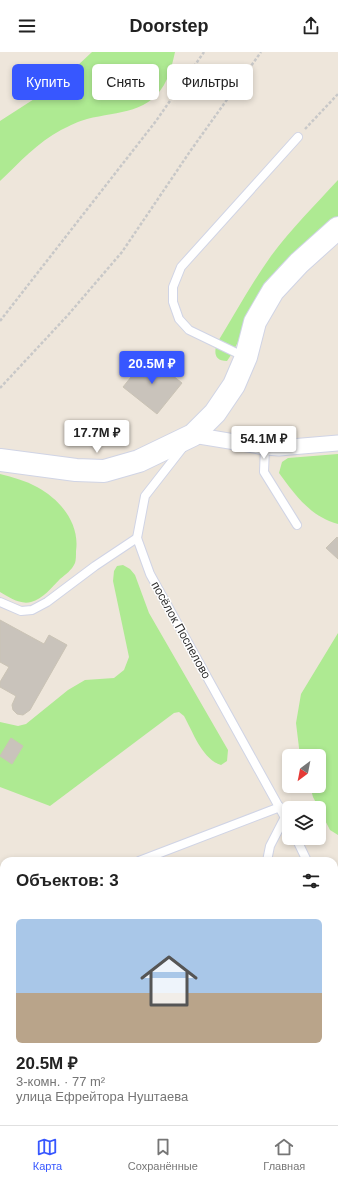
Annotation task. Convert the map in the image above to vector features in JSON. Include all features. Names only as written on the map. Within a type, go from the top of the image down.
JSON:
[{"type":"main road","points":[[0,460],[76,470],[104,471],[139,462],[193,435],[214,414],[234,385],[246,358],[255,322],[272,291],[299,263],[338,228]]},
{"type":"street","points":[[193,435],[279,448],[338,443]]},
{"type":"lane","points":[[246,358],[189,330],[179,319],[173,302],[172,287],[182,267],[298,137]]},
{"type":"lane","name":"посёлок Поспелово","points":[[193,435],[144,496],[137,538],[150,574],[282,811]]},
{"type":"lane","points":[[265,447],[264,472],[297,525]]},
{"type":"lane","points":[[0,602],[21,611],[32,610],[47,602],[95,566],[137,538]]},
{"type":"lane","points":[[149,857],[280,807]]},
{"type":"lane","points":[[268,857],[270,846],[282,823]]},
{"type":"lane","points":[[299,845],[305,857]]},
{"type":"path","points":[[0,321],[156,121],[204,52]]},
{"type":"path","points":[[0,388],[68,315],[122,252],[191,150],[261,52]]},
{"type":"path","points":[[298,137],[338,94]]},
{"type":"green space","points":[[92,52],[175,52],[172,64],[167,64],[167,79],[159,91],[159,64],[92,64],[92,100],[150,100],[133,109],[84,120],[61,130],[44,140],[0,181],[0,121],[33,100],[84,100],[84,64],[79,64]]},
{"type":"green space","points":[[338,180],[338,219],[257,307],[227,361],[217,358],[215,350],[217,343],[271,256],[303,217]]},
{"type":"green space","points":[[338,454],[338,524],[328,521],[312,511],[304,504],[279,473],[282,462],[288,458]]},
{"type":"green space","points":[[0,474],[24,481],[46,492],[67,514],[75,531],[76,556],[74,566],[43,596],[27,603],[11,598],[0,592]]},
{"type":"green space","points":[[123,565],[130,569],[135,575],[149,613],[228,750],[227,761],[221,765],[208,757],[203,751],[184,716],[179,712],[174,713],[50,806],[0,787],[0,722],[18,726],[26,724],[68,690],[85,680],[114,678],[124,670],[129,657],[113,581],[114,571],[117,566]]},
{"type":"green space","points":[[338,633],[338,835],[330,830],[326,822],[326,801],[315,801],[312,793],[326,793],[326,749],[299,749],[296,723],[301,694]]},
{"type":"building","points":[[148,356],[182,383],[157,414],[123,387]]},
{"type":"building","points":[[337,537],[338,538],[338,559],[326,548]]},
{"type":"building","points":[[0,620],[44,644],[49,635],[67,645],[30,710],[23,715],[17,714],[13,710],[12,705],[16,696],[0,687],[0,682],[9,667],[0,662]]},
{"type":"building","points":[[11,738],[23,746],[12,764],[0,756]]}]
